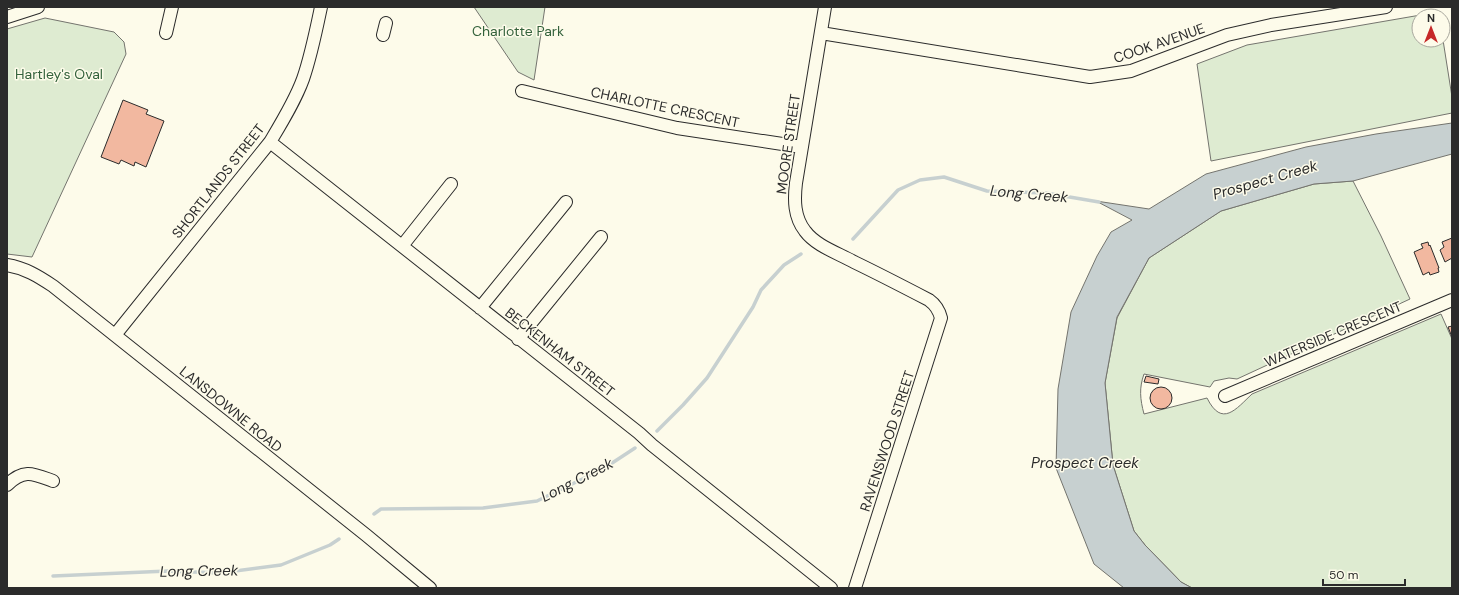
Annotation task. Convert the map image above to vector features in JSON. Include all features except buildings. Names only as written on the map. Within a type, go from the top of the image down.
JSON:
[{"type":"street","points":[[7,17],[38,7]]},
{"type":"street","points":[[166,33],[172,7]]},
{"type":"street","name":"SHORTLANDS STREET","points":[[115,335],[270,142],[287,114],[303,79],[312,49],[321,7]]},
{"type":"street","name":"MOORE STREET","points":[[825,7],[794,195],[797,216],[805,231],[812,238],[935,304]]},
{"type":"street","name":"COOK AVENUE","points":[[821,33],[1090,77],[1131,71],[1227,35],[1271,25],[1386,7]]},
{"type":"street","points":[[383,35],[386,23]]},
{"type":"street","name":"CHARLOTTE CRESCENT","points":[[522,91],[677,128],[802,147]]},
{"type":"street","name":"BECKENHAM STREET","points":[[270,142],[639,433],[831,588]]},
{"type":"street","points":[[402,246],[451,184]]},
{"type":"street","points":[[480,308],[566,202]]},
{"type":"street","points":[[518,339],[601,237]]},
{"type":"street","name":"LANSDOWNE ROAD","points":[[7,265],[25,269],[53,286],[366,535],[430,588]]},
{"type":"street","name":"WATERSIDE CRESCENT","points":[[1225,396],[1452,300]]},
{"type":"street","name":"RAVENSWOOD STREET","points":[[855,588],[939,327],[941,318],[935,304]]},
{"type":"street","points":[[7,484],[15,476],[32,474],[53,481]]},
{"type":"green space","name":"Charlotte Park","points":[[474,7],[545,7],[534,80],[518,72]]},
{"type":"green space","points":[[1411,17],[1411,48],[1444,48],[1452,97],[1452,113],[1211,161],[1197,64],[1247,45]]},
{"type":"green space","name":"Hartley's Oval","points":[[45,18],[114,32],[124,42],[126,54],[32,257],[7,254],[7,29]]},
{"type":"green space","points":[[1353,181],[1381,236],[1410,299],[1237,379],[1229,378],[1214,381],[1210,387],[1144,374],[1142,379],[1141,398],[1144,414],[1207,398],[1218,412],[1224,414],[1229,413],[1235,410],[1252,394],[1441,314],[1452,339],[1452,588],[1192,588],[1181,582],[1145,545],[1134,531],[1113,465],[1105,383],[1117,318],[1149,258],[1221,211],[1314,184]]},
{"type":"water","name":"Prospect Creek","points":[[1452,123],[1452,154],[1353,181],[1314,184],[1221,211],[1149,258],[1117,317],[1105,383],[1113,465],[1134,531],[1145,545],[1181,582],[1192,588],[1124,588],[1094,564],[1056,468],[1058,389],[1071,312],[1097,256],[1111,232],[1132,220],[1096,201],[1149,209],[1206,174],[1306,147],[1376,134]]},
{"type":"waterway","name":"Long Creek","points":[[853,239],[898,190],[920,180],[944,177],[987,191],[1046,193],[1099,202]]},
{"type":"waterway","name":"Long Creek","points":[[657,431],[707,378],[753,307],[761,290],[784,265],[801,254]]},
{"type":"waterway","name":"Long Creek","points":[[374,514],[381,509],[483,508],[537,501],[603,469],[635,448]]},
{"type":"waterway","name":"Long Creek","points":[[53,576],[168,571],[220,573],[281,565],[330,545],[339,539]]}]
